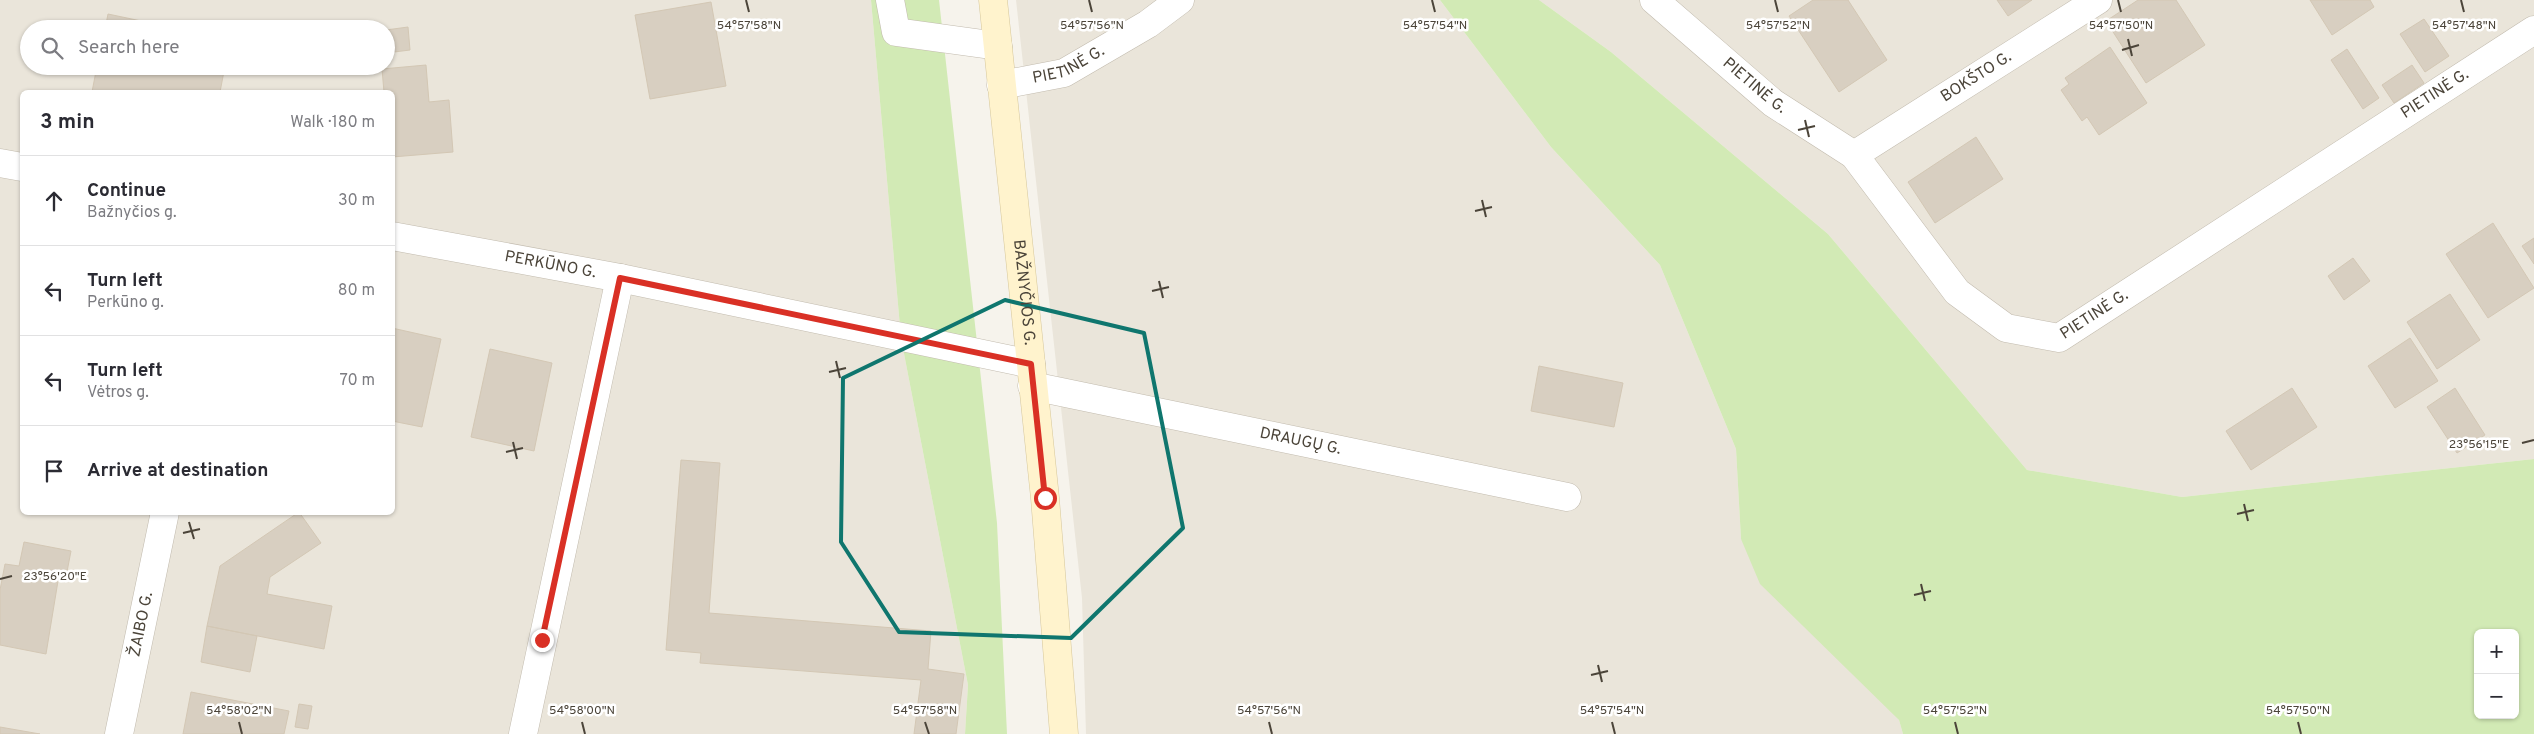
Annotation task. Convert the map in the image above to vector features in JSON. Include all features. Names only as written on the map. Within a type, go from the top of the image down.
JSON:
[{"type":"main road","name":"BAŽNYČIOS G.","points":[[993,0],[1052,573],[1064,734]]},
{"type":"street","points":[[890,0],[896,32],[998,46]]},
{"type":"street","name":"PIETINĖ G.","points":[[1002,85],[1064,73],[1148,24],[1180,0]]},
{"type":"street","name":"PIETINĖ G.","points":[[1654,0],[1772,103],[1854,155],[1957,292],[2006,328],[2059,338],[2534,30]]},
{"type":"street","name":"BOKŠTO G.","points":[[1854,155],[2098,0]]},
{"type":"street","points":[[0,163],[20,167]]},
{"type":"street","name":"PERKŪNO G.","points":[[395,237],[620,278],[1031,375]]},
{"type":"street","points":[[523,734],[620,278]]},
{"type":"street","name":"DRAUGŲ G.","points":[[1031,375],[1567,497]]},
{"type":"street","name":"ŽAIBO G.","points":[[119,734],[163,515]]},
{"type":"highlighted area","points":[[1005,300],[1144,333],[1183,528],[1071,638],[899,632],[841,542],[843,378]]},
{"type":"shaded area","points":[[0,0],[871,0],[901,338],[968,685],[965,734],[0,734]]},
{"type":"shaded area","points":[[1016,0],[1440,0],[1551,147],[1660,265],[1736,449],[1741,539],[1899,720],[1903,734],[1086,734],[1082,598]]},
{"type":"shaded area","points":[[1539,0],[2534,0],[2534,459],[2182,497],[2027,470],[1828,234],[1611,52]]},
{"type":"green space","points":[[871,0],[939,0],[997,523],[1007,734],[965,734],[968,685],[901,338]]},
{"type":"green space","points":[[1440,0],[1539,0],[1611,52],[1828,234],[2027,470],[2182,497],[2534,459],[2534,734],[1903,734],[1899,720],[1760,584],[1741,539],[1736,449],[1660,265],[1551,147]]},
{"type":"building","points":[[1813,0],[1848,0],[1887,60],[1839,92],[1789,16]]},
{"type":"building","points":[[1997,0],[2032,0],[2008,16]]},
{"type":"building","points":[[2138,0],[2176,0],[2205,45],[2146,83],[2106,21]]},
{"type":"building","points":[[2310,0],[2370,0],[2374,7],[2332,35]]},
{"type":"building","points":[[711,2],[726,86],[650,99],[635,15]]},
{"type":"building","points":[[108,14],[136,20],[107,20]]},
{"type":"building","points":[[2424,19],[2449,56],[2425,72],[2400,34]]},
{"type":"building","points":[[408,27],[410,50],[395,52],[395,29]]},
{"type":"building","points":[[2110,47],[2147,103],[2099,135],[2087,117],[2082,121],[2061,90],[2069,84],[2065,78]]},
{"type":"building","points":[[2347,49],[2379,98],[2363,109],[2331,60]]},
{"type":"building","points":[[426,65],[429,102],[449,100],[453,152],[395,157],[395,90],[384,90],[383,75],[395,75],[395,68]]},
{"type":"building","points":[[2412,65],[2424,83],[2394,103],[2382,85]]},
{"type":"building","points":[[95,75],[223,75],[220,90],[92,90]]},
{"type":"building","points":[[1976,137],[2003,179],[1935,223],[1908,182]]},
{"type":"building","points":[[2493,223],[2534,288],[2488,318],[2446,254]]},
{"type":"building","points":[[2534,238],[2534,264],[2522,246]]},
{"type":"building","points":[[2353,258],[2370,281],[2344,300],[2328,276]]},
{"type":"building","points":[[2450,294],[2480,340],[2437,369],[2407,322]]},
{"type":"building","points":[[395,329],[441,339],[422,427],[395,422]]},
{"type":"building","points":[[2410,338],[2438,381],[2395,408],[2368,366]]},
{"type":"building","points":[[490,349],[552,363],[534,451],[471,437]]},
{"type":"building","points":[[1539,366],[1623,383],[1614,427],[1531,411]]},
{"type":"building","points":[[2292,388],[2317,427],[2251,470],[2226,431]]},
{"type":"building","points":[[2455,388],[2485,435],[2457,453],[2427,407]]},
{"type":"building","points":[[681,460],[720,463],[709,613],[931,631],[928,669],[964,674],[956,734],[914,734],[921,680],[700,663],[701,653],[666,650]]},
{"type":"building","points":[[295,515],[301,515],[321,543],[270,577],[267,594],[332,606],[324,649],[207,626],[220,566]]},
{"type":"building","points":[[24,542],[71,551],[65,582],[58,581],[46,654],[0,645],[0,590],[5,564],[19,566]]},
{"type":"building","points":[[207,626],[257,636],[250,672],[201,662]]},
{"type":"building","points":[[191,692],[289,711],[284,734],[183,734]]},
{"type":"building","points":[[299,704],[312,706],[308,729],[295,727]]},
{"type":"building","points":[[0,727],[40,734],[0,734]]},
{"type":"route","points":[[542,640],[620,278],[1031,364],[1045,498]]}]
